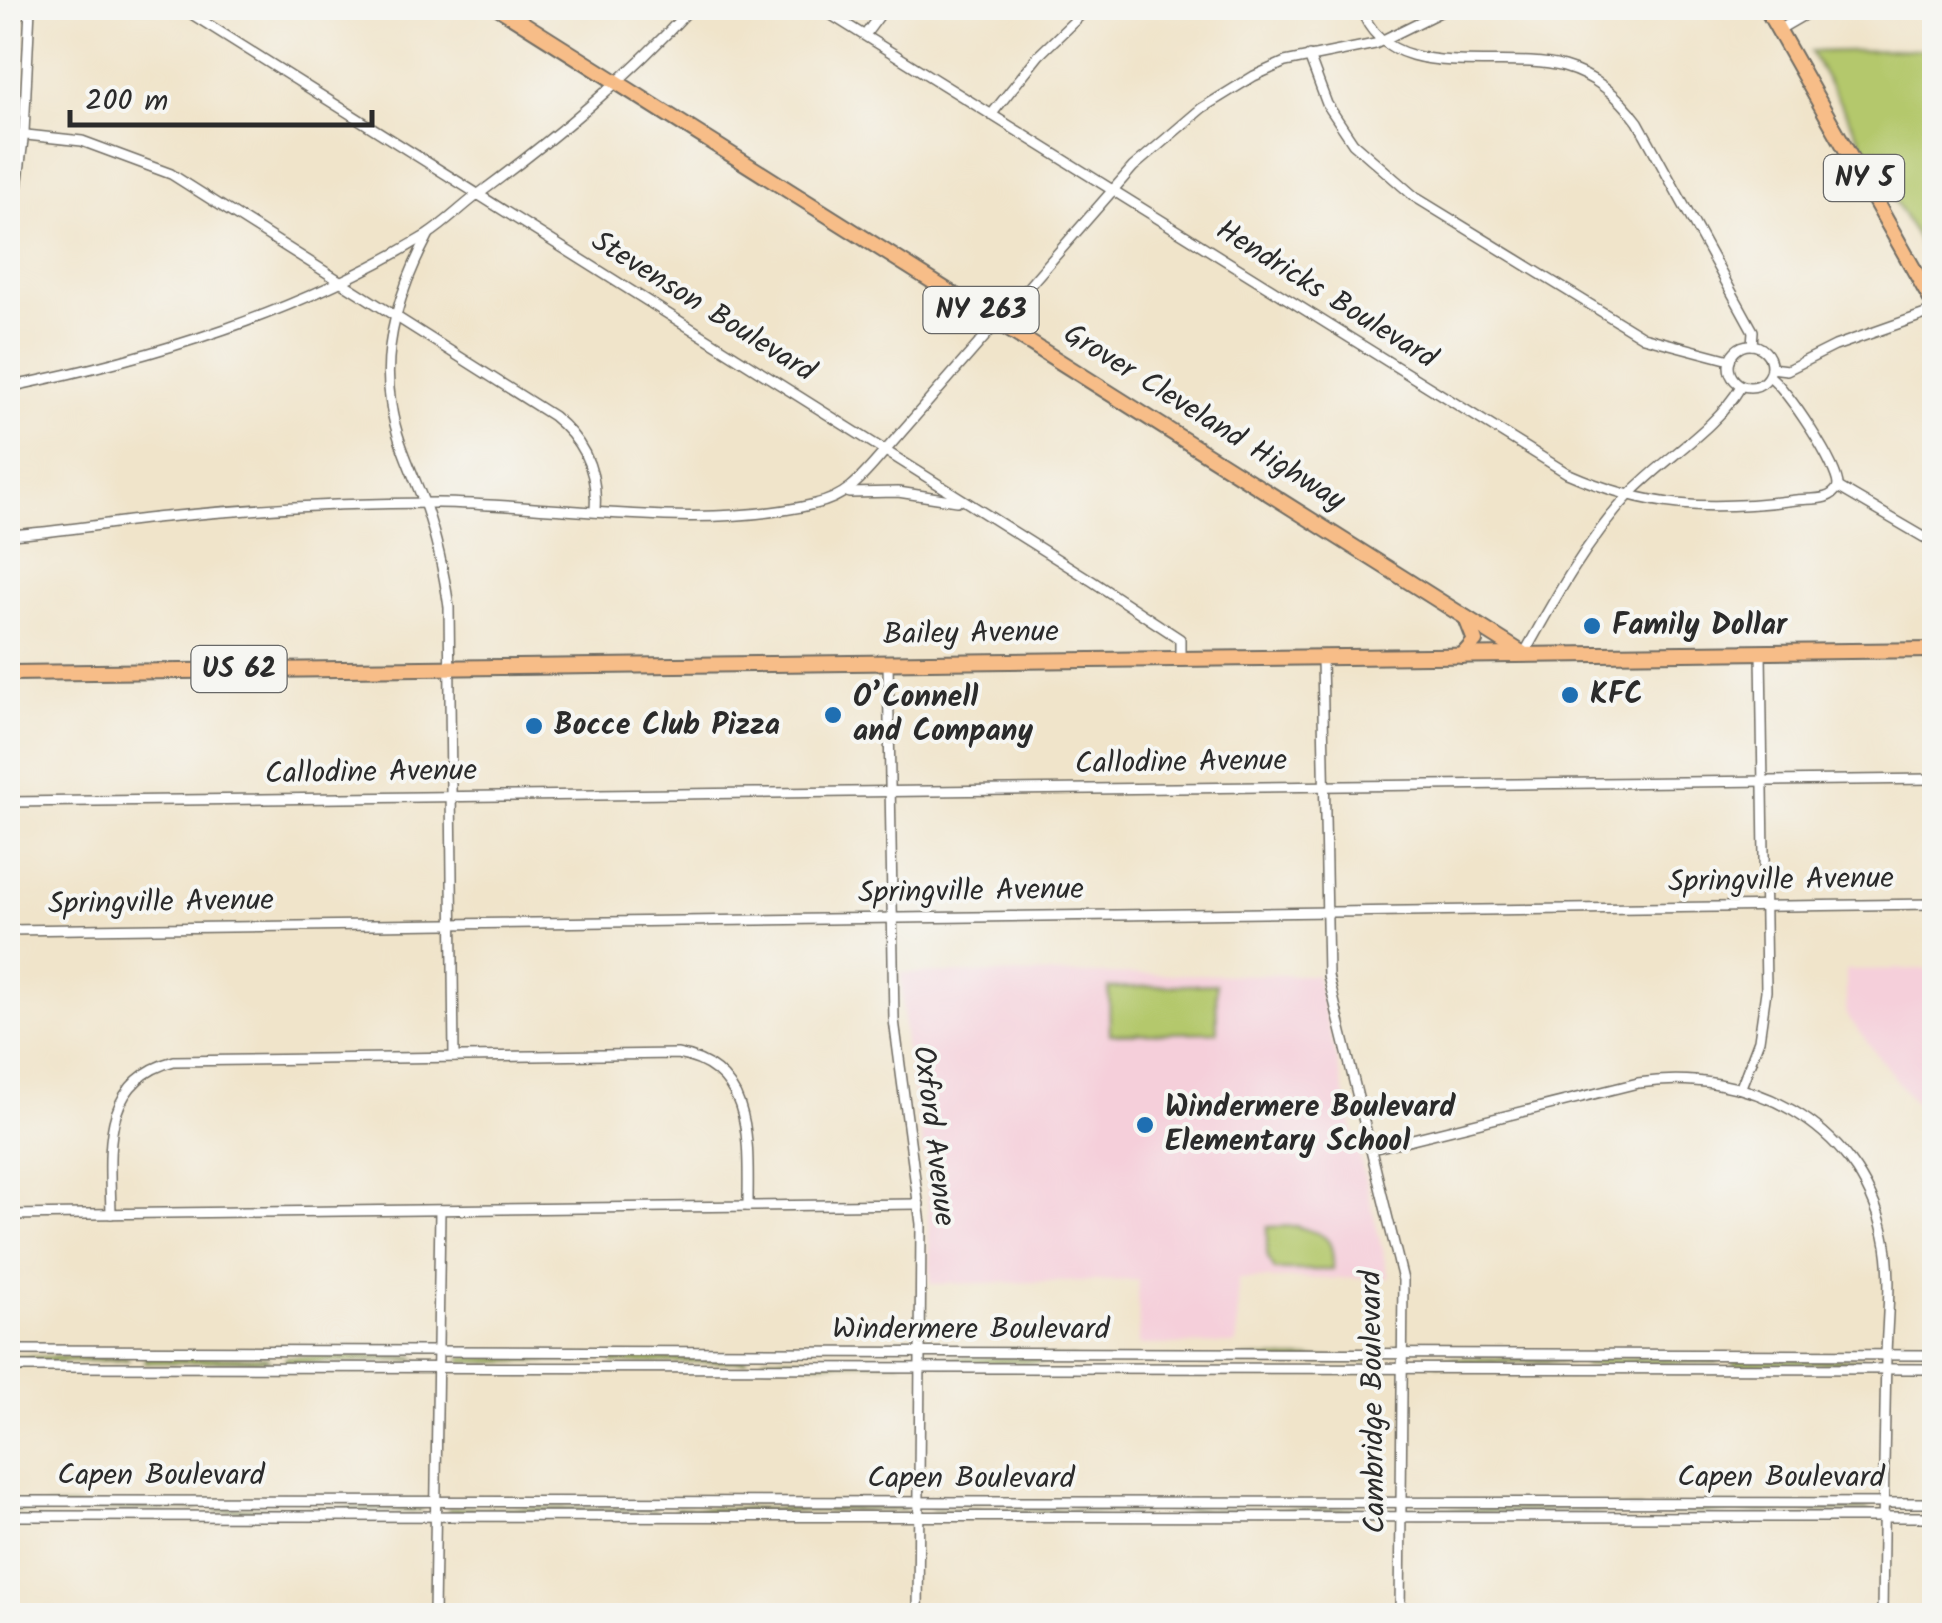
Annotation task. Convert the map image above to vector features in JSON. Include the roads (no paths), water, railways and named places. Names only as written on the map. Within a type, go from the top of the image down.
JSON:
[{"type":"main road","name":"Grover Cleveland Highway","points":[[499,8],[1524,654]]},
{"type":"main road","name":"NY 5","points":[[1766,8],[1934,308]]},
{"type":"main road","points":[[1462,614],[1475,636],[1462,656]]},
{"type":"main road","name":"Bailey Avenue","points":[[8,673],[1934,650]]},
{"type":"street","points":[[8,259],[24,132],[30,8]]},
{"type":"street","name":"Stevenson Boulevard","points":[[182,8],[1180,639],[1180,659]]},
{"type":"street","points":[[8,387],[160,352],[338,282],[430,234],[619,82],[691,8]]},
{"type":"street","name":"Hendricks Boulevard","points":[[820,8],[1538,458],[1627,498],[1684,507],[1741,507],[1826,498],[1838,488]]},
{"type":"street","points":[[865,36],[885,8]]},
{"type":"street","points":[[992,115],[1039,55],[1088,8]]},
{"type":"street","points":[[1361,8],[1366,25],[1383,41],[1421,57],[1559,65],[1606,87],[1638,122],[1753,331],[1752,345]]},
{"type":"street","points":[[848,493],[1154,146],[1202,108],[1254,76],[1309,56],[1383,41],[1448,8]]},
{"type":"street","points":[[1778,30],[1816,8]]},
{"type":"street","points":[[1309,56],[1327,104],[1353,143],[1415,197],[1642,337],[1730,360]]},
{"type":"street","points":[[8,132],[82,140],[154,166],[565,426],[591,466],[595,509]]},
{"type":"street","points":[[430,234],[401,292],[389,359],[391,407],[444,577],[451,666],[454,1057]]},
{"type":"street","points":[[1934,308],[1787,370],[1770,372],[1760,385],[1741,386],[1732,378],[1730,360],[1740,347],[1752,345],[1764,350],[1770,372],[1784,386],[1800,420],[1839,474],[1838,488],[1934,542]]},
{"type":"street","points":[[1524,654],[1587,548],[1627,498],[1728,409],[1741,386]]},
{"type":"street","points":[[8,535],[234,511],[424,504],[746,512],[811,506],[848,493],[898,492],[965,502]]},
{"type":"street","points":[[1741,1087],[1764,1016],[1761,653]]},
{"type":"street","name":"Cambridge Boulevard","points":[[1322,658],[1328,976],[1403,1280],[1400,1616]]},
{"type":"street","name":"Oxford Avenue","points":[[888,662],[890,918],[896,1042],[919,1204],[918,1616]]},
{"type":"street","name":"Callodine Avenue","points":[[8,802],[1934,779]]},
{"type":"street","name":"Springville Avenue","points":[[8,930],[1934,904]]},
{"type":"street","points":[[111,1214],[114,1113],[129,1087],[163,1064],[677,1054],[702,1060],[733,1085],[744,1108],[748,1206]]},
{"type":"street","points":[[1372,1148],[1638,1083],[1682,1078],[1741,1087],[1805,1117],[1836,1144],[1861,1177],[1878,1215],[1888,1255],[1882,1616]]},
{"type":"street","points":[[8,1214],[919,1204]]},
{"type":"street","points":[[434,1616],[440,1210]]},
{"type":"street","name":"Windermere Boulevard","points":[[8,1350],[1934,1355]]},
{"type":"street","name":"Windermere Boulevard","points":[[8,1367],[1934,1369]]},
{"type":"street","name":"Capen Boulevard","points":[[8,1501],[1934,1503]]},
{"type":"street","name":"Capen Boulevard","points":[[8,1516],[1934,1518]]},
{"type":"place","name":"Family Dollar","points":[[1592,626]]},
{"type":"place","name":"KFC","points":[[1570,695]]},
{"type":"place","name":"O’Connell and Company","points":[[833,715]]},
{"type":"place","name":"Bocce Club Pizza","points":[[534,726]]},
{"type":"place","name":"Windermere Boulevard Elementary School","points":[[1145,1125]]}]
